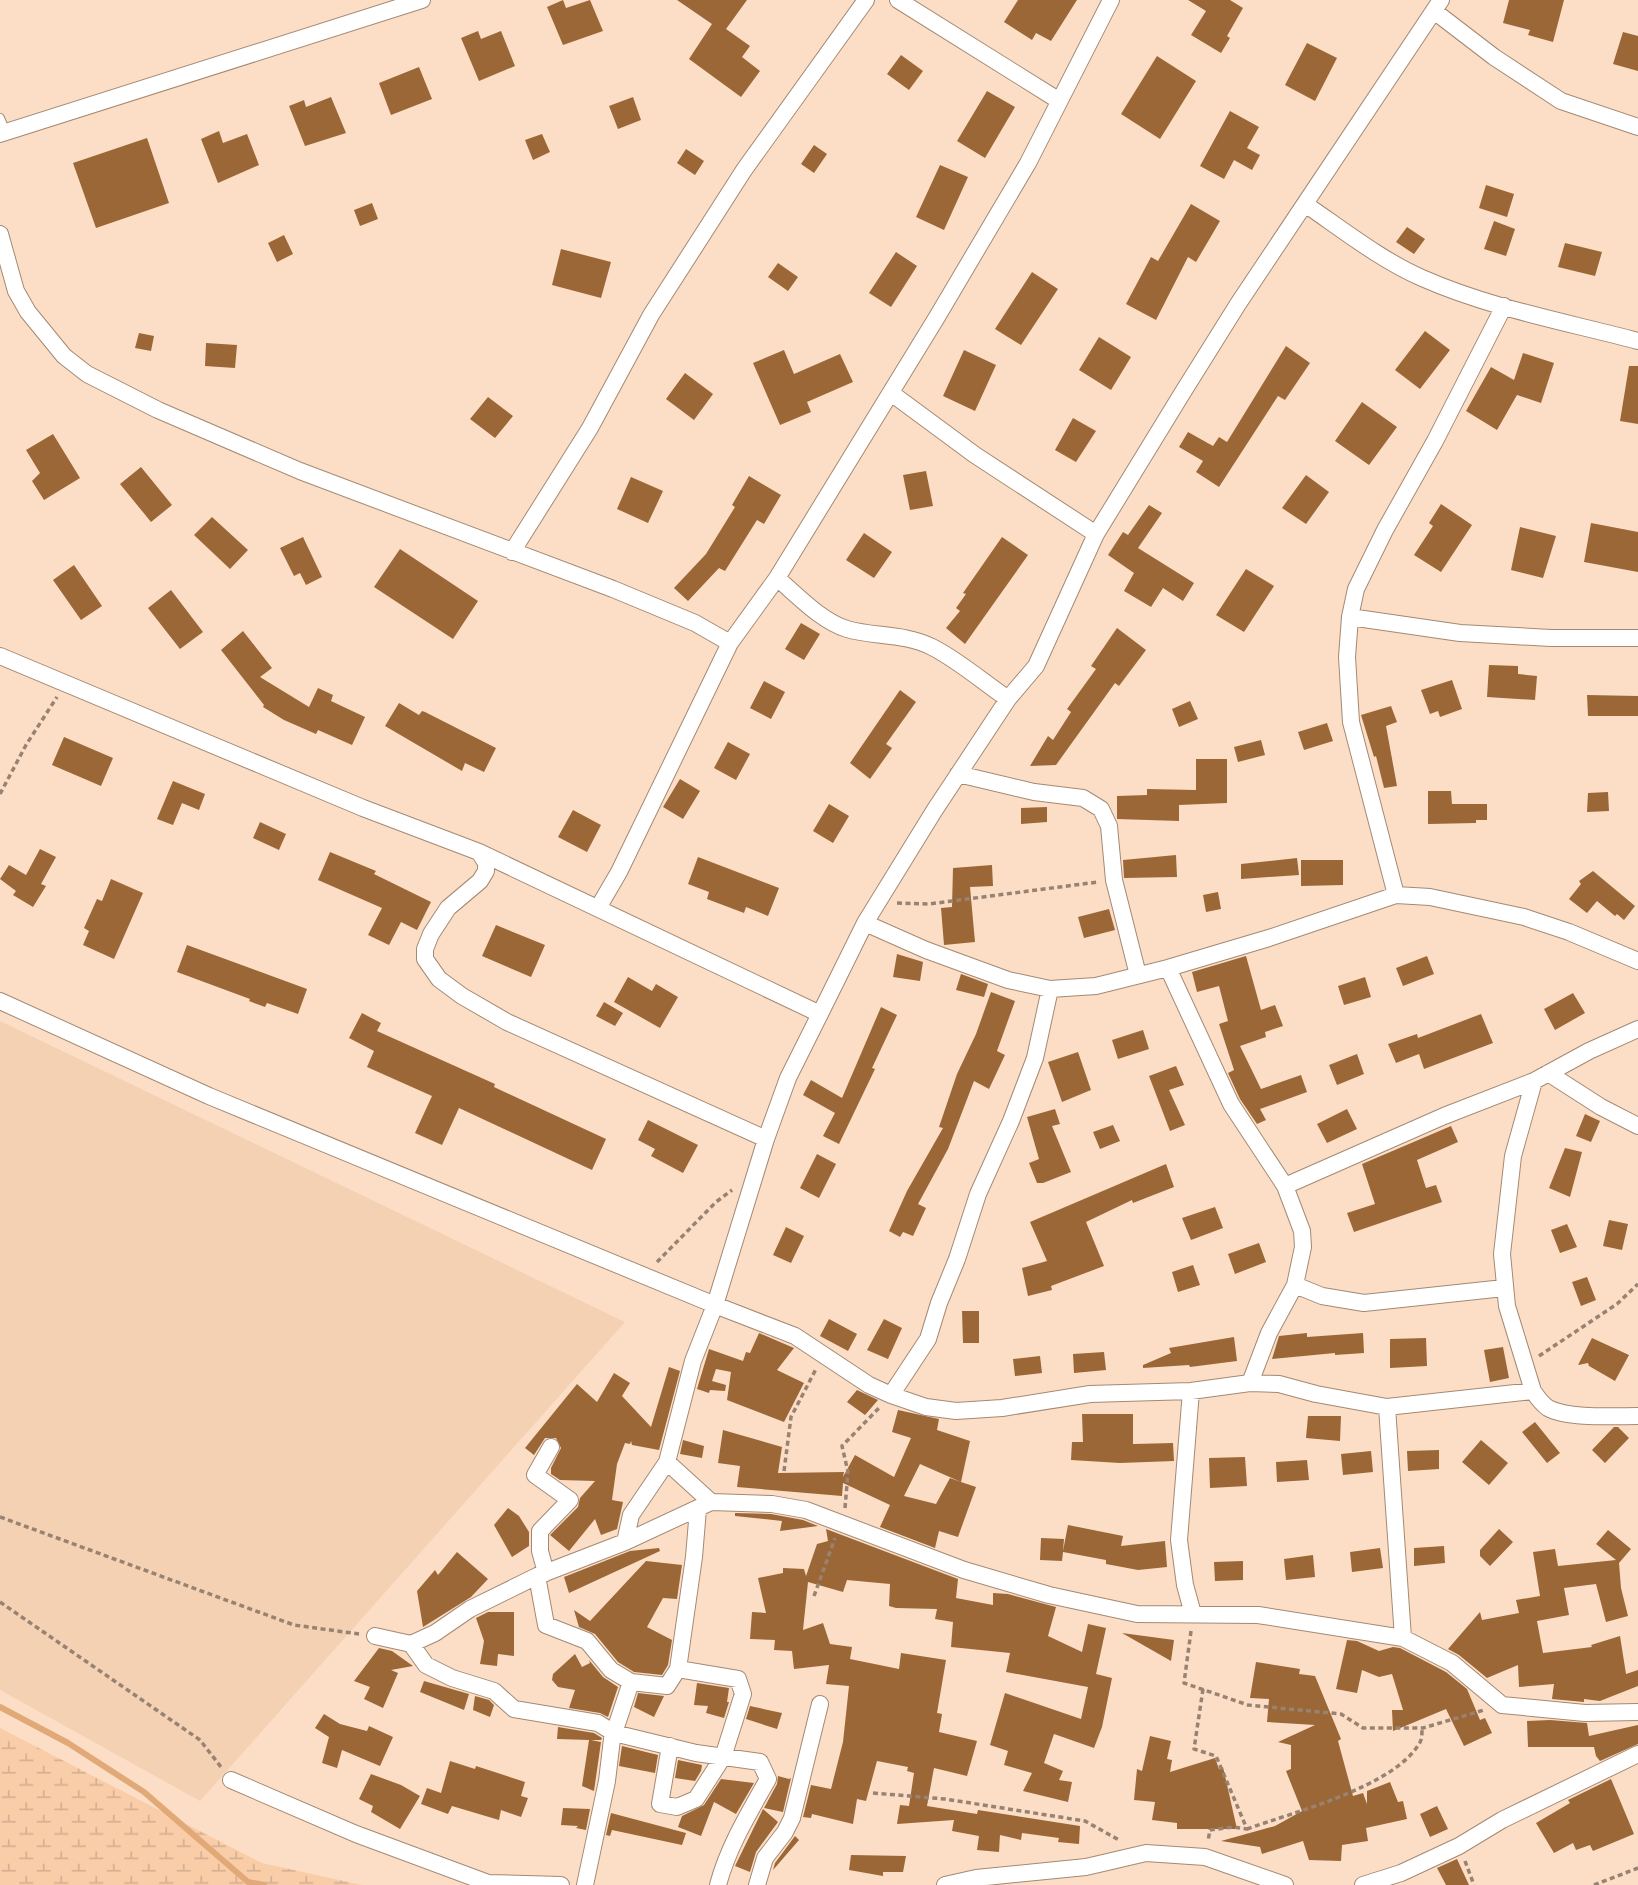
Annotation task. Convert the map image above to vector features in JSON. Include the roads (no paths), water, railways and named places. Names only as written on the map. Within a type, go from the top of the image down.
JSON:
[{"type":"street","points":[[2,128],[422,0]]},
{"type":"street","points":[[512,552],[590,428],[651,315],[744,170],[866,0]]},
{"type":"street","points":[[898,0],[1058,100]]},
{"type":"street","points":[[598,908],[619,873],[730,643],[777,578],[1028,163],[1111,0]]},
{"type":"street","points":[[625,1542],[631,1515],[667,1462],[693,1361],[715,1305],[765,1139],[788,1078],[865,923],[958,774],[1008,699],[1035,666],[1096,534],[1238,304],[1438,6],[1494,57],[1544,91],[1561,101],[1638,127]]},
{"type":"street","points":[[1305,204],[1372,250],[1421,278],[1475,299],[1638,341]]},
{"type":"street","points":[[0,234],[16,291],[27,312],[64,356],[87,374],[158,410],[300,471],[636,599],[695,623],[730,643]]},
{"type":"street","points":[[1396,895],[1352,722],[1347,657],[1350,617],[1356,589],[1504,306]]},
{"type":"street","points":[[891,393],[975,455],[1096,534]]},
{"type":"street","points":[[777,578],[822,615],[846,629],[894,636],[933,648],[1008,699]]},
{"type":"street","points":[[1350,617],[1460,634],[1638,638]]},
{"type":"street","points":[[0,656],[363,808],[479,852],[820,1014]]},
{"type":"street","points":[[958,774],[996,785],[1083,798],[1096,803],[1105,814],[1109,826],[1114,880],[1138,975]]},
{"type":"street","points":[[479,852],[486,863],[484,877],[448,908],[431,934],[425,949],[427,964],[439,979],[461,996],[507,1022],[765,1139]]},
{"type":"street","points":[[865,923],[926,950],[1007,980],[1050,989],[1096,986],[1168,968],[1269,938],[1396,895],[1430,897],[1524,917],[1569,932],[1638,961]]},
{"type":"street","points":[[1168,968],[1231,1104],[1285,1186],[1302,1231],[1303,1247],[1295,1285],[1269,1333],[1250,1383]]},
{"type":"street","points":[[891,1395],[928,1339],[978,1194],[1011,1121],[1035,1058],[1050,989]]},
{"type":"street","points":[[0,1001],[209,1096],[642,1276],[780,1328],[869,1385],[926,1407],[956,1411],[1002,1408],[1090,1394],[1191,1391],[1250,1383],[1279,1384],[1387,1407],[1533,1391]]},
{"type":"street","points":[[1285,1186],[1444,1115],[1541,1077],[1638,1029]]},
{"type":"street","points":[[1541,1077],[1638,1126]]},
{"type":"street","points":[[1541,1077],[1513,1156],[1502,1254],[1507,1306],[1533,1391],[1547,1408],[1585,1416],[1638,1416]]},
{"type":"street","points":[[1295,1285],[1322,1296],[1364,1303],[1504,1288]]},
{"type":"street","points":[[1191,1391],[1179,1541],[1185,1585],[1194,1615]]},
{"type":"street","points":[[1387,1407],[1403,1638]]},
{"type":"street","points":[[551,1447],[535,1475],[570,1500],[540,1531],[546,1625],[587,1641],[611,1670],[631,1682],[667,1686],[678,1669],[705,1506]]},
{"type":"street","points":[[667,1462],[705,1506]]},
{"type":"street","points":[[375,1636],[411,1644],[435,1633],[470,1609],[542,1575],[705,1506],[784,1505],[841,1522],[901,1548],[1023,1589],[1137,1614],[1258,1615],[1403,1638],[1452,1663],[1502,1705],[1585,1713],[1638,1712]]},
{"type":"street","points":[[411,1644],[426,1665],[452,1678],[494,1691],[514,1709],[598,1723],[614,1733],[723,1757],[760,1762],[768,1779],[739,1829],[718,1885]]},
{"type":"street","points":[[670,1746],[660,1804],[677,1807],[696,1799],[723,1757],[743,1694],[738,1679],[678,1669]]},
{"type":"street","points":[[585,1885],[607,1781],[614,1733],[631,1682]]},
{"type":"street","points":[[757,1885],[765,1858],[792,1818],[820,1704]]},
{"type":"street","points":[[1363,1885],[1401,1873],[1459,1846],[1502,1820],[1638,1754]]},
{"type":"street","points":[[231,1780],[356,1833],[488,1882],[561,1885]]},
{"type":"street","points":[[945,1885],[976,1878],[1086,1867],[1146,1853],[1205,1857],[1285,1885]]},
{"type":"waterway","points":[[0,1707],[68,1743],[144,1792],[248,1882],[264,1885]]}]
